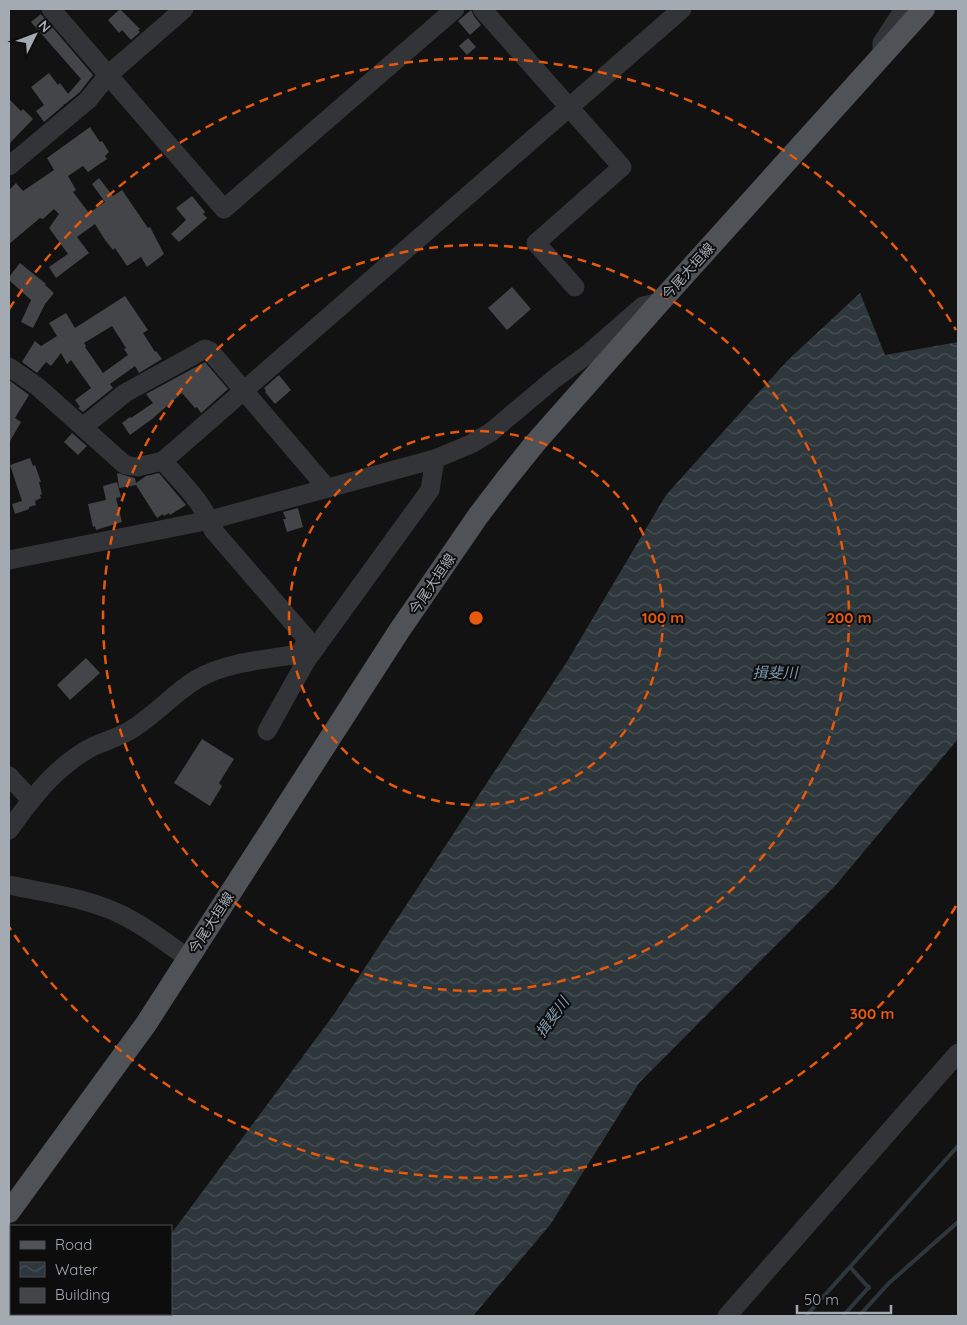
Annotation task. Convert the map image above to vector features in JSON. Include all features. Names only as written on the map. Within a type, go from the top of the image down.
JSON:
[{"type":"main road","name":"今尾大垣線","points":[[9,1212],[119,1063],[379,663],[478,516],[536,442],[924,9]]},
{"type":"street","points":[[51,9],[224,209],[456,9]]},
{"type":"street","points":[[9,166],[88,100],[108,75],[184,9]]},
{"type":"street","points":[[482,9],[622,168],[536,243],[575,287]]},
{"type":"street","points":[[9,367],[38,387],[125,465],[137,467],[163,460],[682,9]]},
{"type":"street","points":[[882,55],[882,43],[904,9]]},
{"type":"street","points":[[9,559],[210,520],[435,459],[471,444],[491,432],[554,378],[588,354],[643,306],[660,302]]},
{"type":"street","points":[[83,427],[126,393],[205,350],[210,351],[327,488]]},
{"type":"street","points":[[266,731],[306,661],[430,490],[435,459]]},
{"type":"street","points":[[9,830],[31,800],[68,762],[91,748],[127,732],[197,680],[216,671],[243,664],[300,654],[307,640],[213,530],[210,520],[202,507],[163,460]]},
{"type":"street","points":[[9,776],[31,800]]},
{"type":"street","points":[[9,885],[88,902],[107,908],[123,915],[188,958]]},
{"type":"street","points":[[727,1316],[958,1052]]},
{"type":"water","name":"揖斐川","points":[[860,293],[885,355],[958,342],[958,739],[835,886],[639,1083],[550,1225],[473,1316],[110,1316],[172,1315],[172,1233],[335,1013],[568,660],[666,495],[788,360]]},
{"type":"building","points":[[120,9],[140,29],[138,30],[140,32],[131,40],[122,30],[119,33],[108,20]]},
{"type":"building","points":[[471,10],[481,25],[470,35],[458,21]]},
{"type":"building","points":[[41,14],[93,75],[80,92],[63,104],[44,122],[36,111],[44,105],[31,87],[49,73],[68,94],[81,79],[31,22]]},
{"type":"building","points":[[468,38],[476,47],[467,55],[459,46]]},
{"type":"building","points":[[9,99],[21,111],[23,109],[33,119],[9,144]]},
{"type":"building","points":[[90,127],[109,152],[105,156],[107,159],[88,172],[83,166],[68,176],[76,190],[73,192],[89,213],[105,202],[92,184],[99,178],[113,196],[122,190],[148,228],[150,227],[164,254],[147,267],[141,257],[127,266],[115,248],[113,250],[105,240],[95,224],[77,237],[89,253],[56,278],[49,267],[68,254],[49,228],[59,214],[54,209],[9,244],[9,190],[16,183],[23,191],[54,170],[47,158]]},
{"type":"building","points":[[192,196],[205,212],[203,214],[207,218],[179,242],[171,234],[186,220],[176,208]]},
{"type":"building","points":[[20,263],[54,293],[45,304],[33,328],[21,322],[31,300],[9,280],[9,277]]},
{"type":"building","points":[[512,287],[531,309],[507,330],[488,308]]},
{"type":"building","points":[[125,296],[148,330],[143,333],[155,352],[162,359],[139,373],[135,366],[110,384],[113,388],[83,412],[78,408],[80,407],[75,400],[91,388],[71,360],[67,364],[61,353],[51,366],[46,362],[37,373],[22,362],[35,341],[41,346],[57,336],[49,323],[66,313],[75,328]],"holes":[[[112,326],[126,348],[124,349],[128,355],[103,373],[84,343]]]},
{"type":"building","points":[[205,362],[228,389],[201,413],[182,393],[130,435],[122,423],[153,403],[146,394]]},
{"type":"building","points":[[279,375],[291,390],[275,404],[264,388]]},
{"type":"building","points":[[9,380],[29,395],[15,418],[21,422],[9,443]]},
{"type":"building","points":[[72,433],[87,446],[78,455],[64,442]]},
{"type":"building","points":[[30,458],[33,466],[35,465],[41,482],[39,482],[41,498],[35,501],[36,505],[15,514],[12,504],[22,501],[10,465]]},
{"type":"building","points":[[117,473],[135,478],[136,483],[146,476],[159,473],[186,505],[170,515],[169,513],[164,516],[163,514],[157,518],[136,485],[119,488]]},
{"type":"building","points":[[117,482],[121,497],[116,498],[122,522],[96,530],[95,526],[93,527],[88,504],[106,500],[103,486]]},
{"type":"building","points":[[298,508],[303,527],[287,532],[283,519],[286,519],[283,512]]},
{"type":"building","points":[[86,658],[100,673],[70,700],[57,685]]},
{"type":"building","points":[[202,739],[234,759],[219,783],[222,786],[210,806],[174,783]]},
{"type":"waterway","points":[[869,1288],[850,1267],[958,1146]]},
{"type":"waterway","points":[[859,1316],[889,1283],[958,1222]]},
{"type":"waterway","points":[[806,1316],[850,1267]]},
{"type":"waterway","points":[[843,1316],[869,1287]]}]
